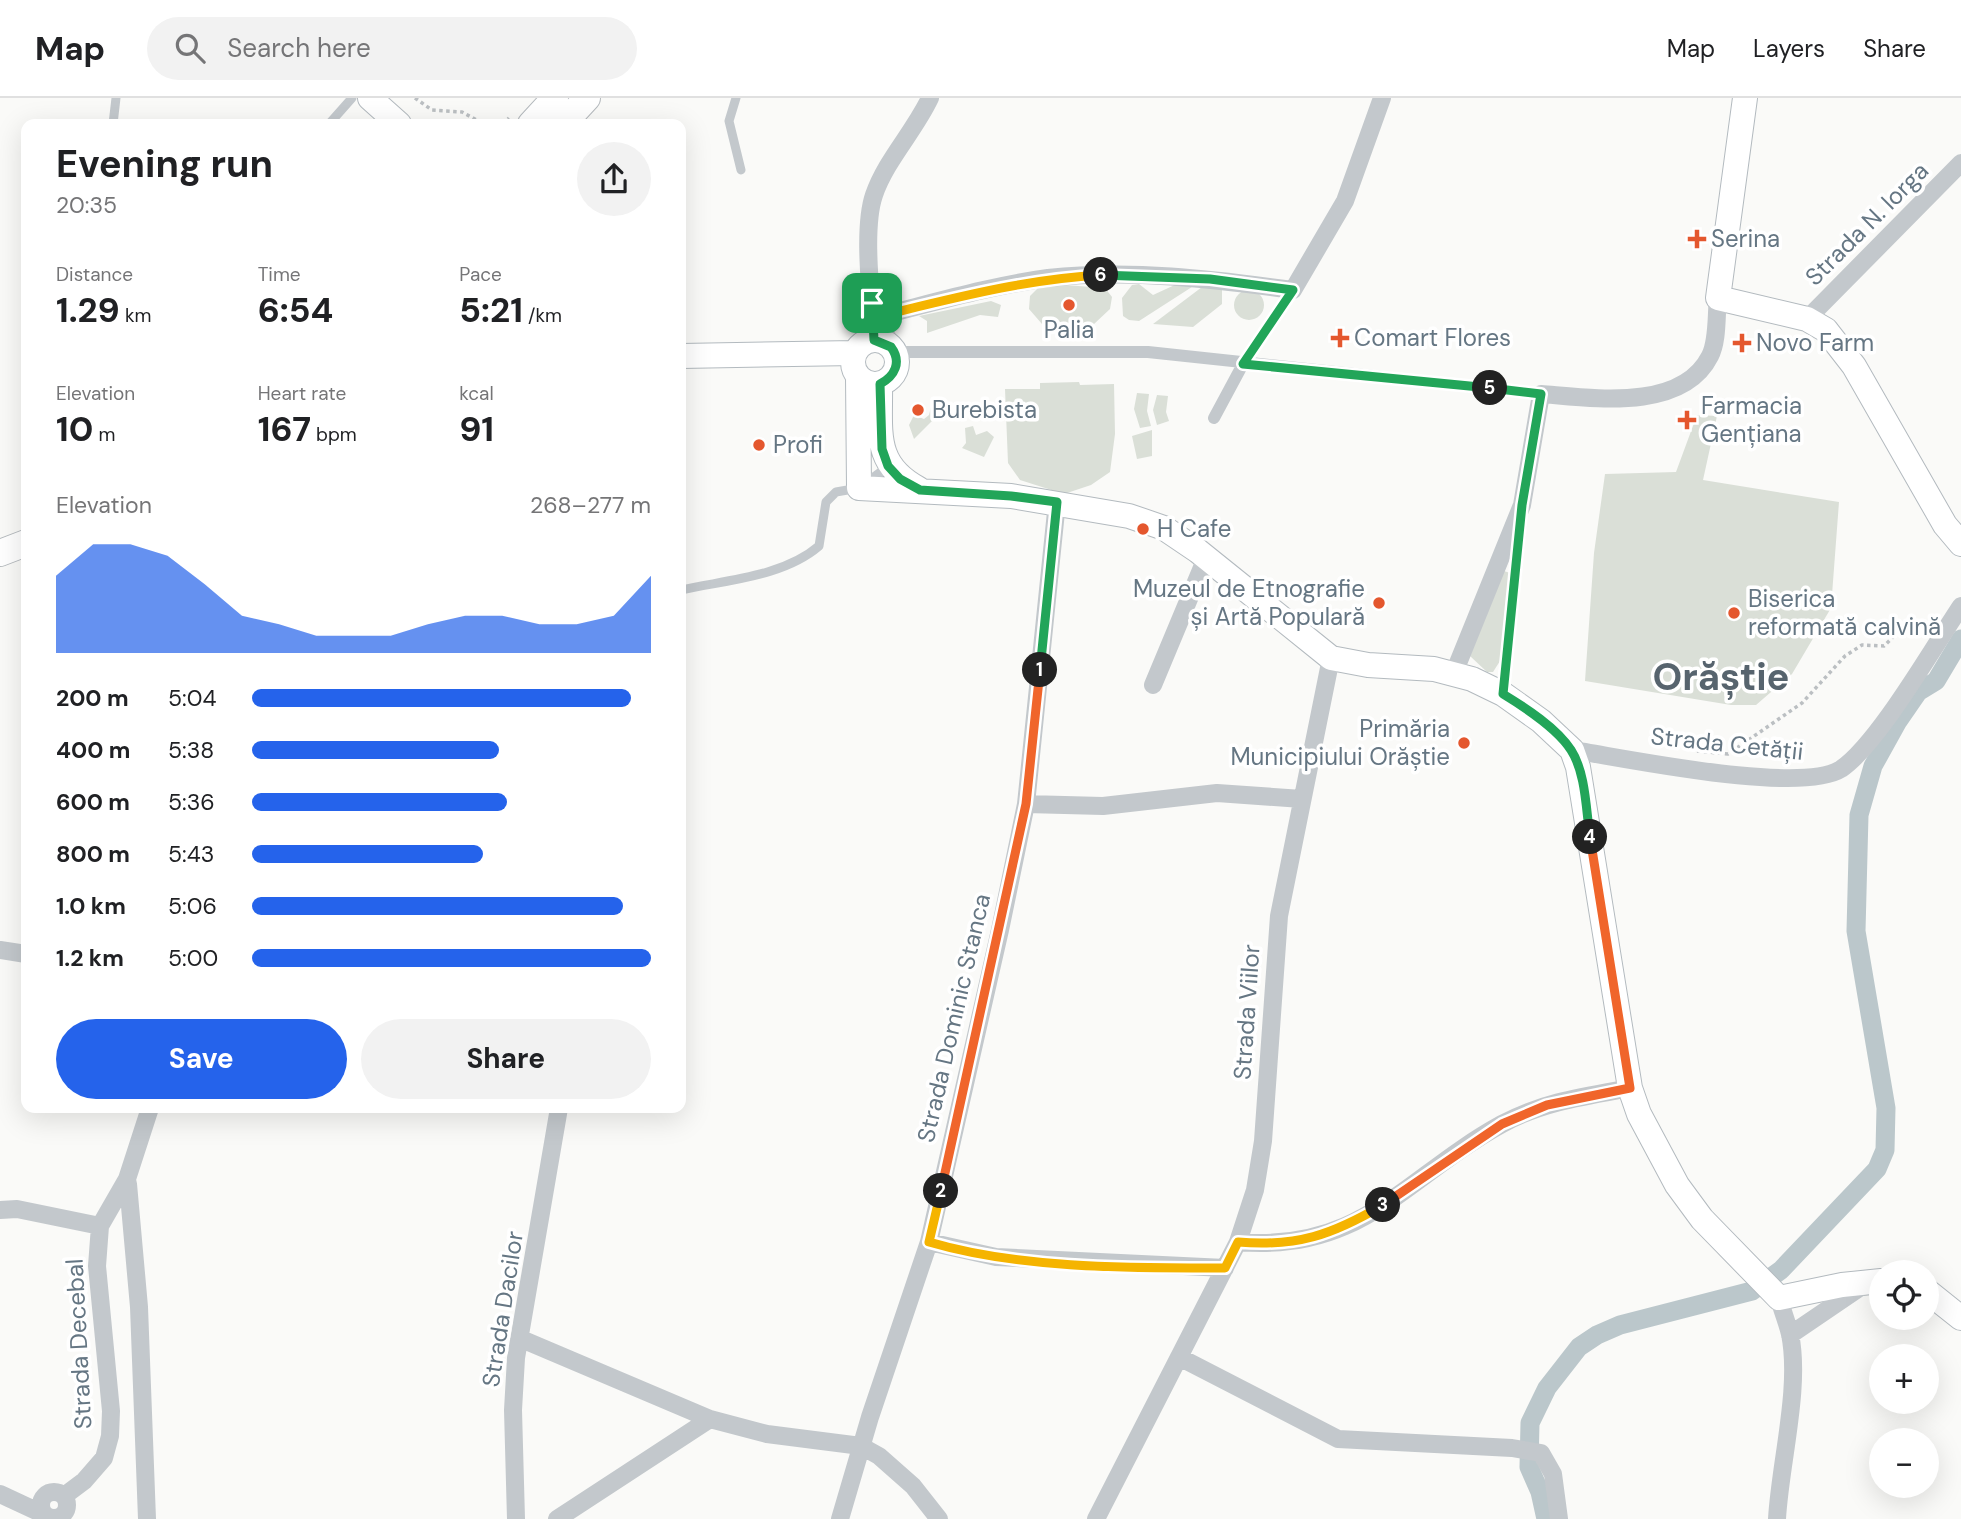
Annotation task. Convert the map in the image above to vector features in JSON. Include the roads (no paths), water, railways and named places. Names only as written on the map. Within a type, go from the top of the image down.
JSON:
[{"type":"main road","points":[[370,98],[393,119]]},
{"type":"main road","points":[[536,119],[555,98]]},
{"type":"main road","points":[[568,119],[587,98]]},
{"type":"main road","points":[[1745,98],[1718,298],[1807,318],[1826,330],[1841,346],[1945,524],[1961,544]]},
{"type":"main road","points":[[686,356],[822,353],[872,360]]},
{"type":"main road","points":[[872,360],[882,449],[888,466],[900,479],[920,490]]},
{"type":"main road","points":[[872,360],[859,488],[1011,496],[1129,516],[1164,528],[1206,558],[1331,658],[1454,673],[1503,694],[1541,721],[1572,750],[1581,782],[1630,1088],[1657,1151],[1676,1185],[1702,1219],[1774,1292],[1869,1282]]},
{"type":"main road","points":[[0,554],[21,545]]},
{"type":"main road","points":[[1939,1301],[1961,1318]]},
{"type":"street","points":[[872,360],[869,230],[873,197],[886,169],[930,98]]},
{"type":"street","points":[[1214,418],[1243,364],[1293,290],[1345,201],[1382,98]]},
{"type":"street","name":"Strada N. Iorga","points":[[1807,318],[1961,163]]},
{"type":"street","points":[[872,303],[880,310],[892,313],[1048,278],[1119,274],[1210,279],[1293,290]]},
{"type":"street","points":[[872,360],[1105,351],[1186,356],[1541,394],[1626,398],[1658,394],[1686,382],[1701,371],[1712,353],[1718,298]]},
{"type":"street","points":[[872,360],[892,313]]},
{"type":"street","points":[[1503,694],[1522,505],[1541,394]]},
{"type":"street","name":"Strada Dominic Stanca","points":[[840,1519],[929,1242],[1026,804],[1057,502]]},
{"type":"street","points":[[1454,673],[1522,505]]},
{"type":"street","points":[[1153,685],[1206,558]]},
{"type":"street","name":"Strada Cetății","points":[[1572,750],[1755,776],[1813,777],[1839,770],[1877,730],[1961,606]]},
{"type":"street","name":"Strada Viilor","points":[[1096,1519],[1238,1242],[1260,1167],[1278,928],[1331,658]]},
{"type":"street","points":[[1026,804],[1103,806],[1217,793],[1302,799]]},
{"type":"street","points":[[0,950],[21,953]]},
{"type":"street","points":[[1238,1242],[1273,1245],[1328,1234],[1384,1205],[1502,1124],[1547,1105],[1630,1088]]},
{"type":"street","name":"Strada Decebal","points":[[53,1517],[66,1511],[64,1496],[84,1481],[104,1458],[110,1436],[111,1411],[97,1266],[100,1226],[127,1179],[148,1113]]},
{"type":"street","name":"Strada Dacilor","points":[[516,1519],[513,1410],[519,1339],[558,1113]]},
{"type":"street","name":"Strada Decebal","points":[[127,1179],[139,1307],[147,1519]]},
{"type":"street","points":[[0,1210],[17,1209],[100,1226]]},
{"type":"street","points":[[929,1242],[996,1257],[1225,1268]]},
{"type":"street","points":[[1790,1335],[1869,1285]]},
{"type":"street","points":[[1774,1292],[1790,1335],[1789,1412],[1777,1519]]},
{"type":"street","points":[[519,1339],[710,1419],[767,1434],[862,1446],[879,1456],[913,1486],[939,1519]]},
{"type":"street","points":[[1179,1357],[1338,1439],[1513,1448],[1541,1453],[1553,1474],[1559,1519]]},
{"type":"street","points":[[557,1519],[710,1419]]},
{"type":"street","points":[[0,1494],[53,1517]]},
{"type":"lane","points":[[114,119],[116,98]]},
{"type":"lane","points":[[333,119],[352,98]]},
{"type":"lane","points":[[736,98],[729,121],[741,170]]},
{"type":"lane","points":[[686,589],[787,566],[806,557],[819,546],[826,502],[836,492],[859,488],[888,466]]},
{"type":"waterway","points":[[1546,1519],[1540,1492],[1529,1467],[1530,1423],[1547,1388],[1579,1347],[1620,1325],[1752,1291],[1781,1270],[1877,1169],[1885,1150],[1886,1108],[1856,931],[1859,815],[1873,766],[1898,721],[1918,692],[1936,681],[1961,639]]},
{"type":"place","name":"Serina","points":[[1697,239]]},
{"type":"place","name":"Palia","points":[[1069,305]]},
{"type":"place","name":"Comart Flores","points":[[1340,338]]},
{"type":"place","name":"Novo Farm","points":[[1742,343]]},
{"type":"place","name":"Burebista","points":[[918,410]]},
{"type":"place","name":"Farmacia Gențiana","points":[[1687,420]]},
{"type":"place","name":"Profi","points":[[759,445]]},
{"type":"place","name":"H Cafe","points":[[1143,529]]},
{"type":"place","name":"Muzeul de Etnografie și Artă Populară","points":[[1379,603]]},
{"type":"place","name":"Biserica reformată calvină","points":[[1734,613]]},
{"type":"place","name":"Primăria Municipiului Orăștie","points":[[1464,743]]},
{"type":"district","name":"Orăștie","points":[[1721,677]]}]
